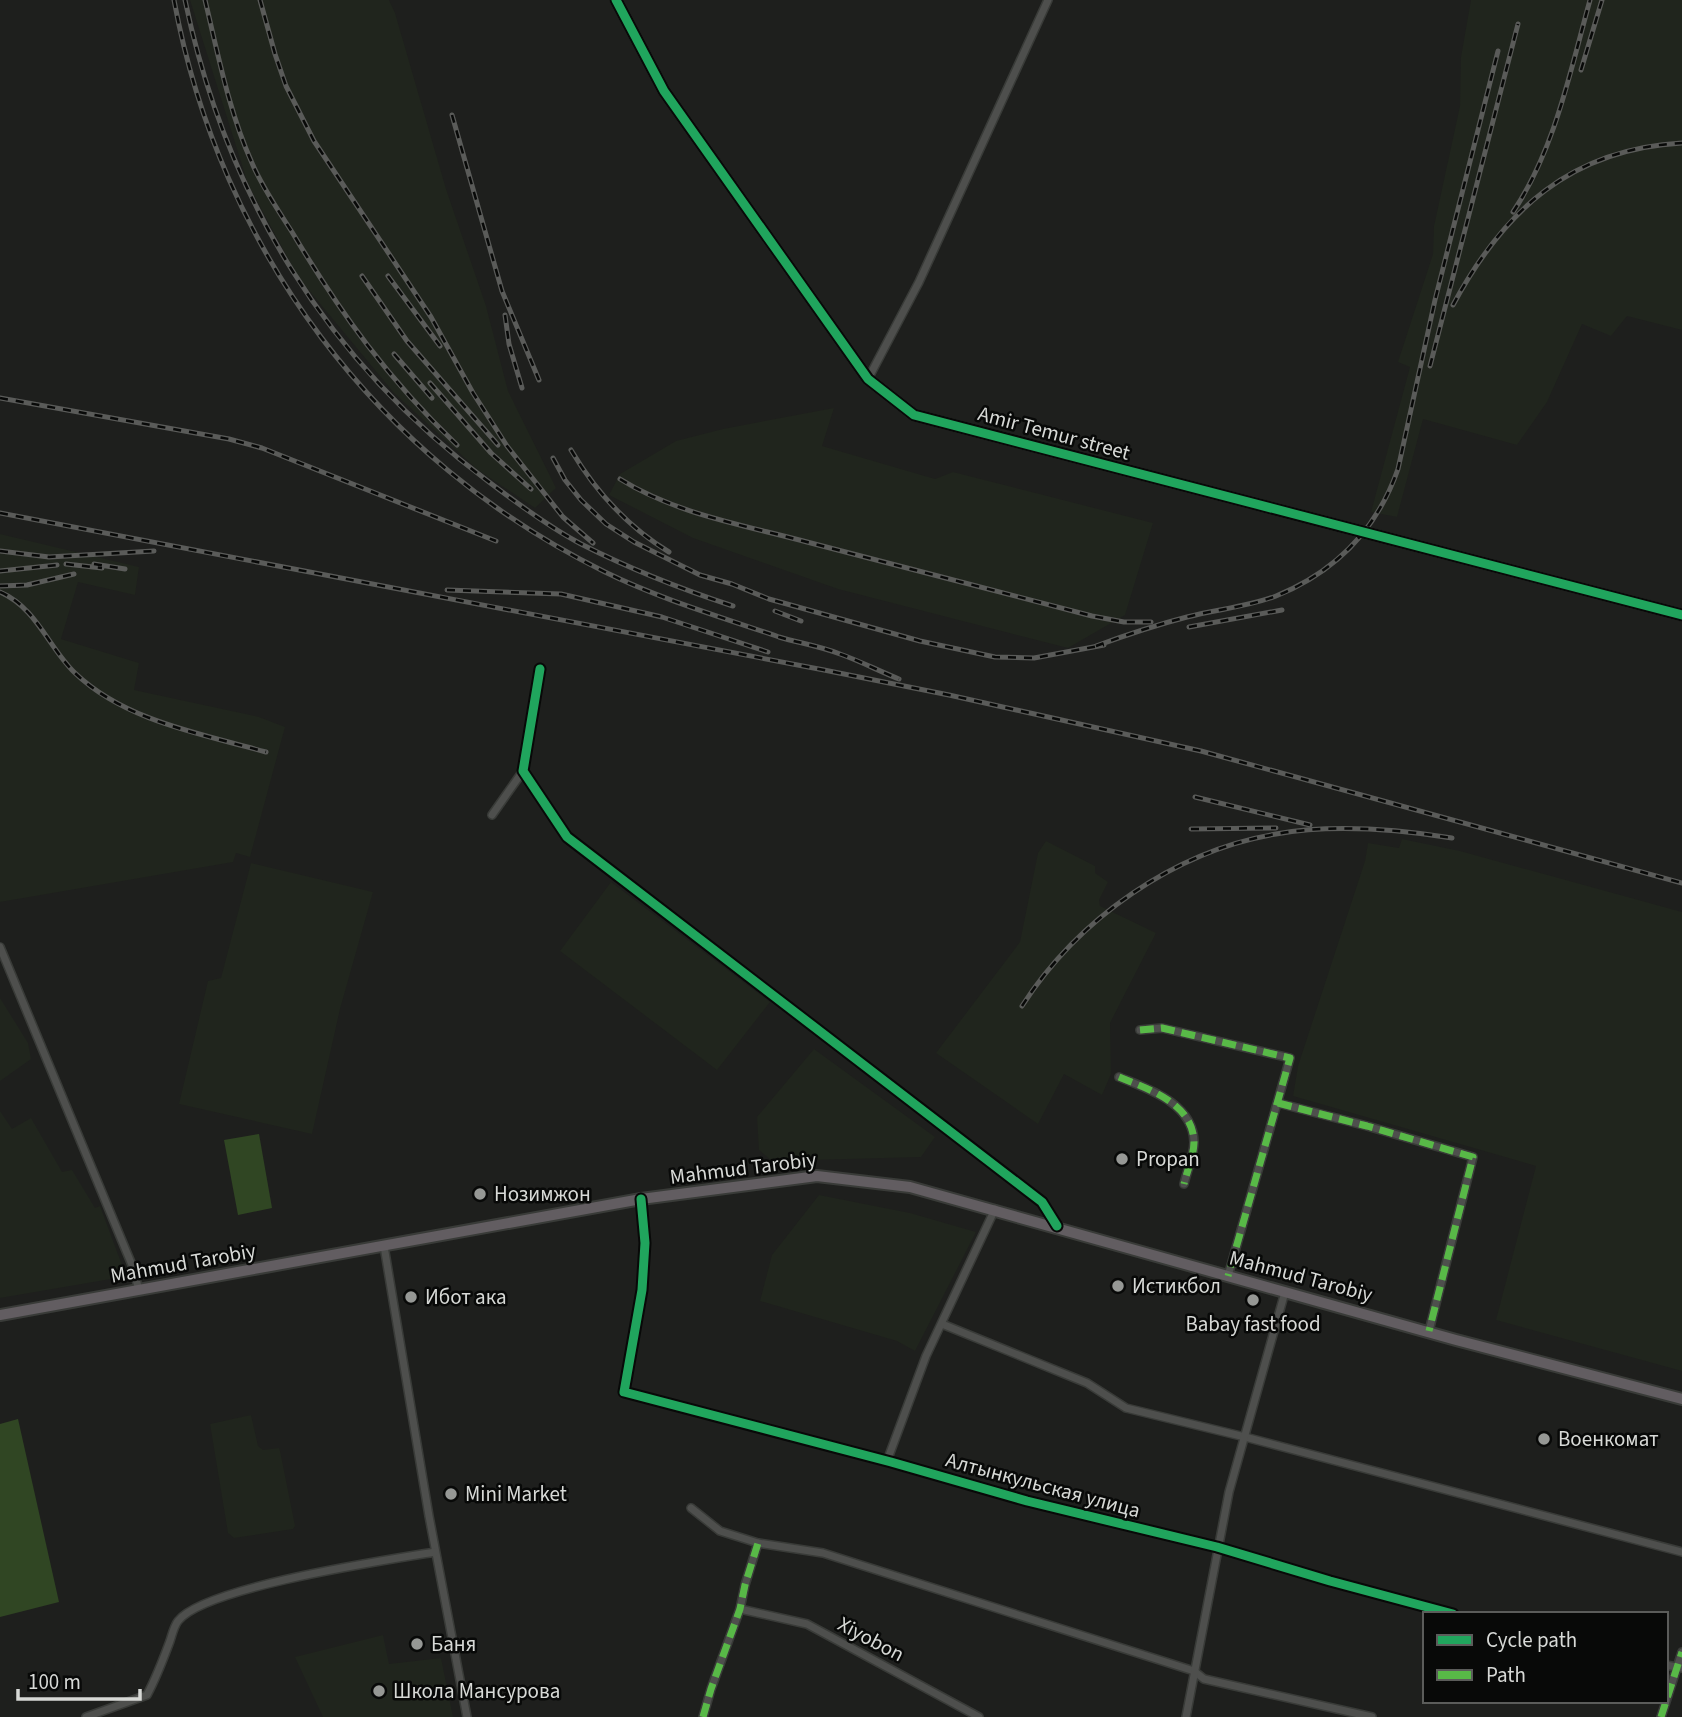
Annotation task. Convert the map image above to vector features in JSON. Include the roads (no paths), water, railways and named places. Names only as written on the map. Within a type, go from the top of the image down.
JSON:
[{"type":"main road","name":"Mahmud Tarobiy","points":[[0,1315],[640,1199],[817,1176],[910,1187],[1682,1399]]},
{"type":"street","name":"Amir Temur street","points":[[616,0],[664,91],[868,379],[914,415],[1682,615]]},
{"type":"street","points":[[868,379],[919,282],[1048,0]]},
{"type":"street","points":[[492,815],[523,771],[540,669]]},
{"type":"street","points":[[523,771],[567,836],[1042,1202],[1056,1226]]},
{"type":"street","points":[[0,947],[132,1265],[139,1290]]},
{"type":"street","points":[[1140,1030],[1162,1028],[1290,1058],[1227,1276]]},
{"type":"street","points":[[1119,1077],[1174,1102],[1188,1121],[1194,1143],[1184,1184]]},
{"type":"street","points":[[1278,1103],[1473,1157],[1429,1331]]},
{"type":"street","name":"Алтынкульская улица","points":[[640,1199],[645,1243],[642,1290],[624,1392],[1027,1501],[1217,1548],[1446,1612]]},
{"type":"street","points":[[887,1461],[926,1356],[995,1209]]},
{"type":"street","points":[[384,1246],[435,1552],[467,1717]]},
{"type":"street","points":[[1186,1717],[1229,1492],[1285,1292]]},
{"type":"street","points":[[942,1324],[1087,1382],[1126,1408],[1682,1552]]},
{"type":"street","points":[[691,1508],[720,1531],[758,1543],[824,1553],[1194,1671],[1204,1679],[1372,1717]]},
{"type":"street","points":[[703,1717],[710,1689],[740,1609],[744,1585],[758,1543]]},
{"type":"street","points":[[86,1717],[147,1695],[178,1621],[196,1608],[238,1592],[302,1575],[435,1552]]},
{"type":"street","name":"Xiyobon","points":[[740,1609],[807,1624],[979,1717]]},
{"type":"street","points":[[1668,1699],[1680,1668],[1682,1652]]},
{"type":"railway","points":[[174,0],[196,91],[229,179],[270,261],[321,337],[381,407],[448,470],[523,525],[626,582],[779,637],[832,651],[899,679]]},
{"type":"railway","points":[[185,0],[203,72],[227,141],[256,207],[292,270],[332,328],[379,384],[431,435],[522,507],[557,530],[637,570],[733,606]]},
{"type":"railway","points":[[205,0],[237,124],[265,190],[329,291],[367,344],[409,395],[457,445]]},
{"type":"railway","points":[[260,0],[286,86],[314,141],[431,317],[473,393],[507,446],[563,517],[593,543]]},
{"type":"railway","points":[[1513,212],[1528,188],[1551,136],[1590,0]]},
{"type":"railway","points":[[1581,70],[1602,0]]},
{"type":"railway","points":[[1430,366],[1518,24]]},
{"type":"railway","points":[[1096,646],[1175,620],[1276,596],[1297,586],[1335,561],[1366,529],[1389,491],[1398,469],[1435,300],[1498,51]]},
{"type":"railway","points":[[452,115],[502,291],[539,380]]},
{"type":"railway","points":[[1453,305],[1495,240],[1545,191],[1574,172],[1607,157],[1642,148],[1682,143]]},
{"type":"railway","points":[[362,276],[407,341],[498,445]]},
{"type":"railway","points":[[388,276],[440,346]]},
{"type":"railway","points":[[505,315],[509,344],[522,388]]},
{"type":"railway","points":[[394,354],[432,398]]},
{"type":"railway","points":[[430,383],[491,453],[531,489]]},
{"type":"railway","points":[[0,398],[229,439],[262,448],[496,541]]},
{"type":"railway","points":[[571,450],[591,480],[614,507],[640,531],[669,552]]},
{"type":"railway","points":[[553,458],[565,480],[581,500],[606,524],[634,542],[700,575],[769,599],[920,641],[995,657],[1034,658],[1104,645]]},
{"type":"railway","points":[[620,479],[664,501],[735,524],[1092,616],[1124,622],[1151,622]]},
{"type":"railway","points":[[0,513],[949,695],[1201,751],[1682,883]]},
{"type":"railway","points":[[0,551],[49,557],[154,551]]},
{"type":"railway","points":[[66,564],[102,568]]},
{"type":"railway","points":[[94,564],[125,569]]},
{"type":"railway","points":[[0,571],[57,565]]},
{"type":"railway","points":[[0,586],[27,585],[74,574]]},
{"type":"railway","points":[[447,590],[561,594],[662,617],[768,652]]},
{"type":"railway","points":[[0,592],[24,608],[75,673],[117,703],[165,724],[266,752]]},
{"type":"railway","points":[[1189,627],[1282,610]]},
{"type":"railway","points":[[775,611],[801,621]]},
{"type":"railway","points":[[1195,797],[1310,825]]},
{"type":"railway","points":[[1191,829],[1276,828]]},
{"type":"railway","points":[[1022,1006],[1045,974],[1100,918],[1166,873],[1201,856],[1276,834],[1320,829],[1386,830],[1452,838]]},
{"type":"place","name":"Propan","points":[[1122,1159]]},
{"type":"place","name":"Нозимжон","points":[[480,1194]]},
{"type":"place","name":"Истикбол","points":[[1118,1286]]},
{"type":"place","name":"Ибот ака","points":[[411,1297]]},
{"type":"place","name":"Babay fast food","points":[[1253,1300]]},
{"type":"place","name":"Военкомат","points":[[1544,1439]]},
{"type":"place","name":"Mini Market","points":[[451,1494]]},
{"type":"place","name":"Баня","points":[[417,1644]]},
{"type":"place","name":"Школа Мансурова","points":[[379,1691]]}]
